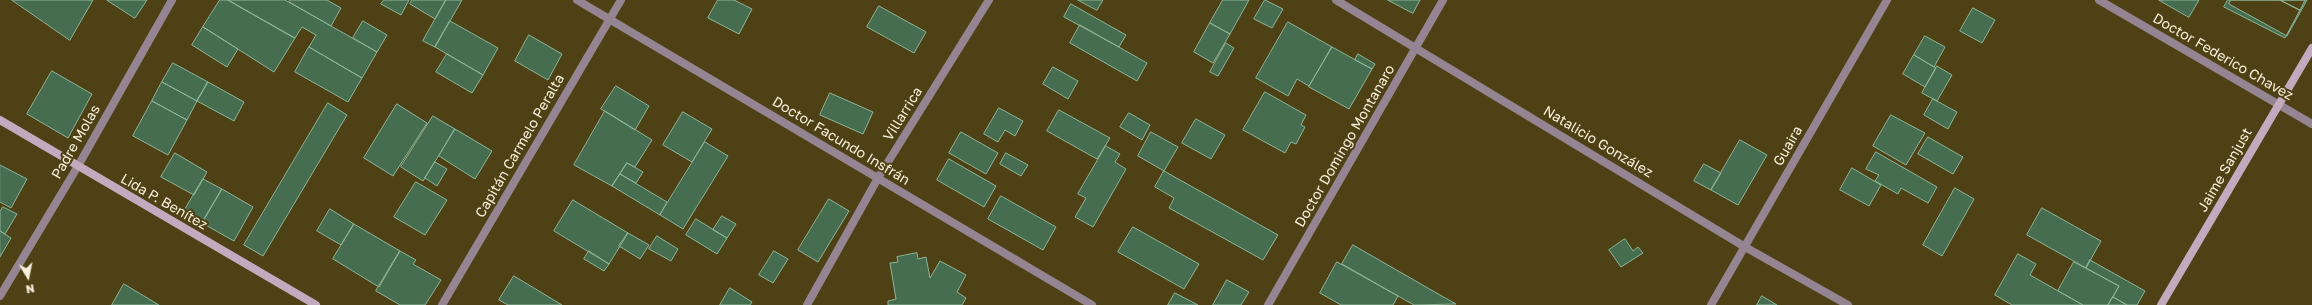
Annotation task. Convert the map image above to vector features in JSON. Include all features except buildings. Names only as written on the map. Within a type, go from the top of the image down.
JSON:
[{"type":"street","name":"Padre Molas","points":[[0,296],[78,166],[172,0]]},
{"type":"street","name":"Doctor Facundo Insfrán","points":[[577,0],[1092,305]]},
{"type":"street","name":"Capitán Carmelo Peralta","points":[[442,305],[621,0]]},
{"type":"street","name":"Villarrica","points":[[806,305],[878,178],[989,0]]},
{"type":"street","name":"Natalicio González","points":[[1336,0],[1745,246],[1848,305]]},
{"type":"street","name":"Doctor Domingo Montanaro","points":[[1268,305],[1443,0]]},
{"type":"street","name":"Guaira","points":[[1711,305],[1887,0]]},
{"type":"street","name":"Doctor Federico Chavez","points":[[2099,0],[2312,124]]},
{"type":"street","name":"Jaime Sanjust","points":[[2161,305],[2312,48]]},
{"type":"street","name":"Lida P. Benítez","points":[[0,120],[316,305]]}]
